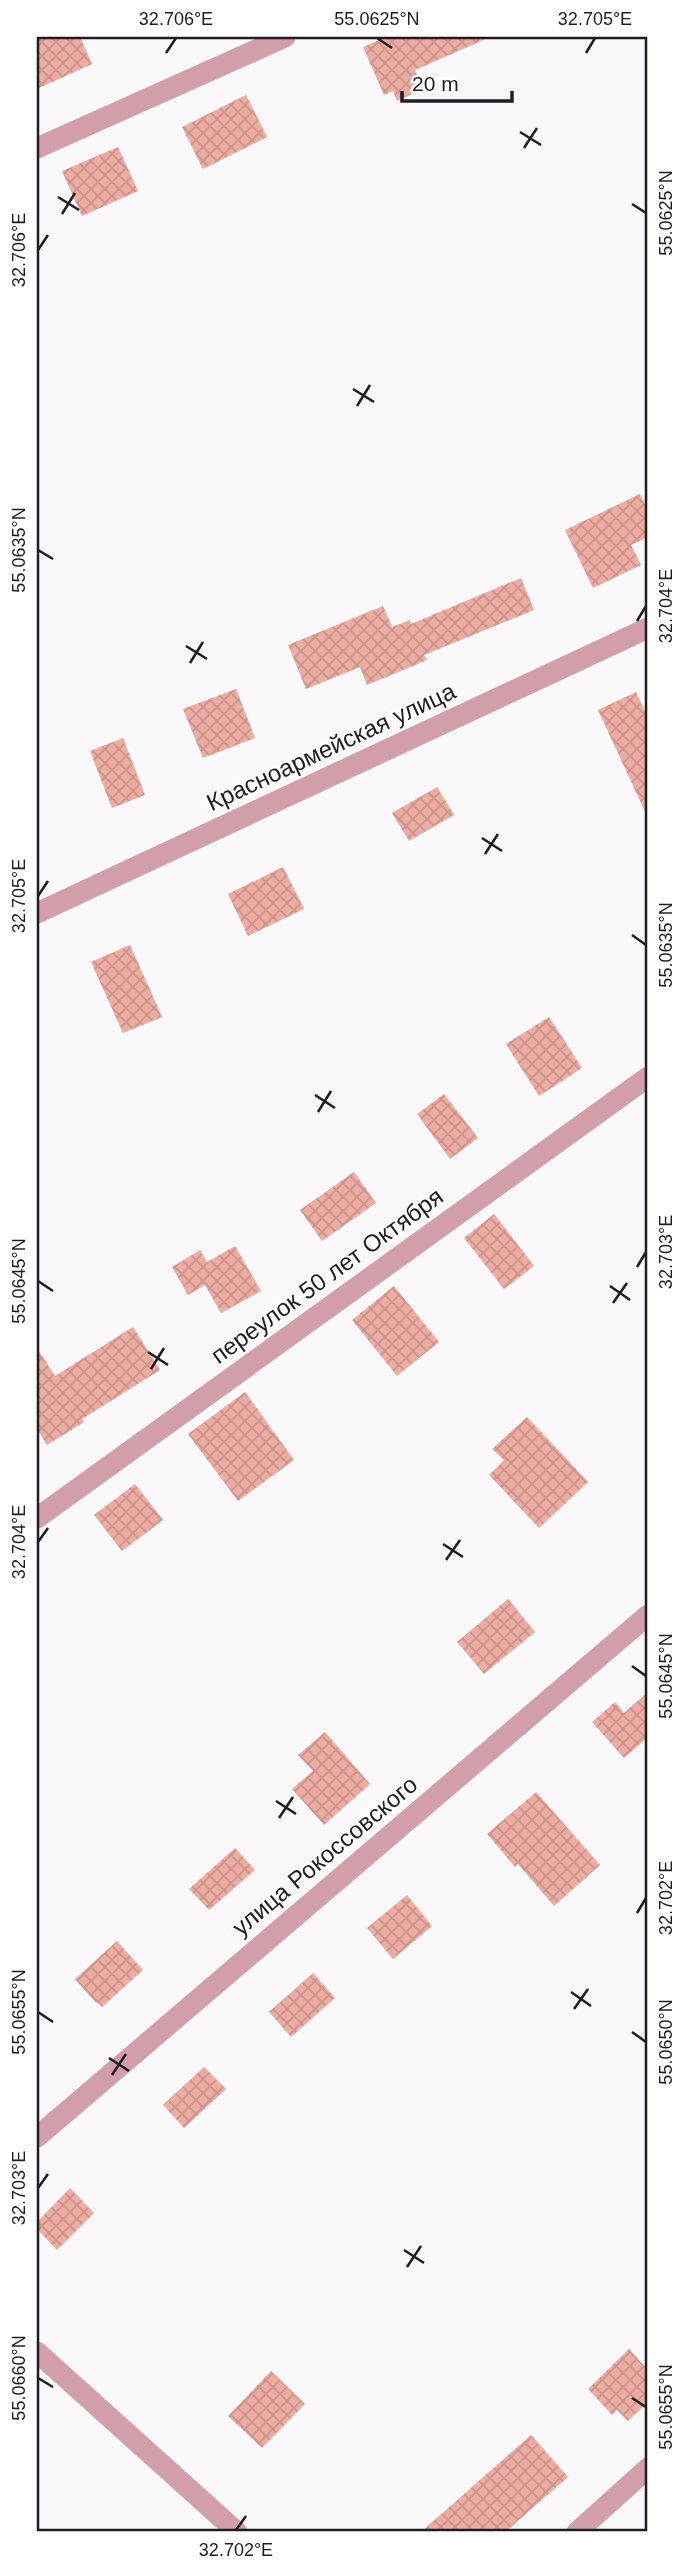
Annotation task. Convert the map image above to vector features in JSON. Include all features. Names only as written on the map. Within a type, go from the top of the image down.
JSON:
[{"type":"street","points":[[37,148],[285,37]]},
{"type":"street","name":"Красноармейская улица","points":[[37,913],[648,628]]},
{"type":"street","name":"переулок 50 лет Октября","points":[[37,1518],[648,1077]]},
{"type":"street","name":"улица Рокоссовского","points":[[37,2137],[648,1615]]},
{"type":"street","points":[[37,2352],[237,2532]]},
{"type":"street","points":[[577,2532],[648,2468]]},
{"type":"building","points":[[37,37],[80,37],[92,64],[37,89]]},
{"type":"building","points":[[386,37],[490,37],[415,70],[423,89],[397,101],[393,91],[384,95],[363,47]]},
{"type":"building","points":[[246,95],[267,137],[203,169],[182,127]]},
{"type":"building","points":[[118,147],[138,191],[82,216],[62,171]]},
{"type":"building","points":[[640,494],[648,511],[648,537],[631,545],[641,565],[593,588],[565,530]]},
{"type":"building","points":[[521,578],[534,610],[424,655],[427,660],[367,685],[360,667],[306,689],[288,645],[383,606],[392,627],[410,620],[411,624]]},
{"type":"building","points":[[236,689],[255,738],[203,758],[183,709]]},
{"type":"building","points":[[636,692],[648,718],[648,818],[598,710]]},
{"type":"building","points":[[123,738],[145,795],[112,808],[90,751]]},
{"type":"building","points":[[437,787],[454,815],[409,841],[392,813]]},
{"type":"building","points":[[283,867],[304,909],[248,936],[228,894]]},
{"type":"building","points":[[130,945],[162,1017],[123,1033],[91,962]]},
{"type":"building","points":[[549,1017],[582,1068],[539,1096],[506,1044]]},
{"type":"building","points":[[444,1094],[478,1138],[450,1159],[417,1114]]},
{"type":"building","points":[[354,1172],[376,1203],[322,1241],[300,1210]]},
{"type":"building","points":[[494,1214],[534,1266],[504,1289],[464,1238]]},
{"type":"building","points":[[235,1246],[261,1291],[221,1313],[205,1285],[188,1295],[172,1267],[200,1250],[207,1262]]},
{"type":"building","points":[[394,1286],[439,1342],[397,1376],[352,1320]]},
{"type":"building","points":[[133,1327],[160,1370],[82,1419],[84,1422],[47,1445],[37,1429],[37,1348],[55,1376]]},
{"type":"building","points":[[245,1392],[294,1460],[238,1501],[188,1434]]},
{"type":"building","points":[[527,1417],[588,1482],[539,1528],[489,1475],[504,1460],[492,1449]]},
{"type":"building","points":[[135,1484],[163,1520],[122,1551],[94,1515]]},
{"type":"building","points":[[508,1599],[535,1632],[484,1674],[457,1642]]},
{"type":"building","points":[[648,1692],[648,1737],[624,1758],[592,1722],[615,1702],[624,1713]]},
{"type":"building","points":[[325,1732],[370,1784],[324,1825],[292,1789],[313,1771],[298,1755]]},
{"type":"building","points":[[536,1792],[600,1865],[554,1906],[518,1864],[515,1867],[487,1834]]},
{"type":"building","points":[[235,1848],[255,1870],[209,1910],[189,1889]]},
{"type":"building","points":[[407,1895],[432,1926],[393,1959],[367,1928]]},
{"type":"building","points":[[117,1941],[143,1970],[102,2007],[75,1979]]},
{"type":"building","points":[[313,1973],[335,1998],[291,2037],[269,2012]]},
{"type":"building","points":[[204,2067],[226,2089],[184,2128],[163,2105]]},
{"type":"building","points":[[70,2188],[94,2213],[57,2250],[37,2229],[37,2222]]},
{"type":"building","points":[[629,2349],[648,2370],[648,2402],[628,2421],[617,2410],[612,2415],[588,2389]]},
{"type":"building","points":[[271,2371],[305,2404],[262,2448],[228,2416]]},
{"type":"building","points":[[531,2435],[568,2477],[505,2532],[421,2532]]}]
